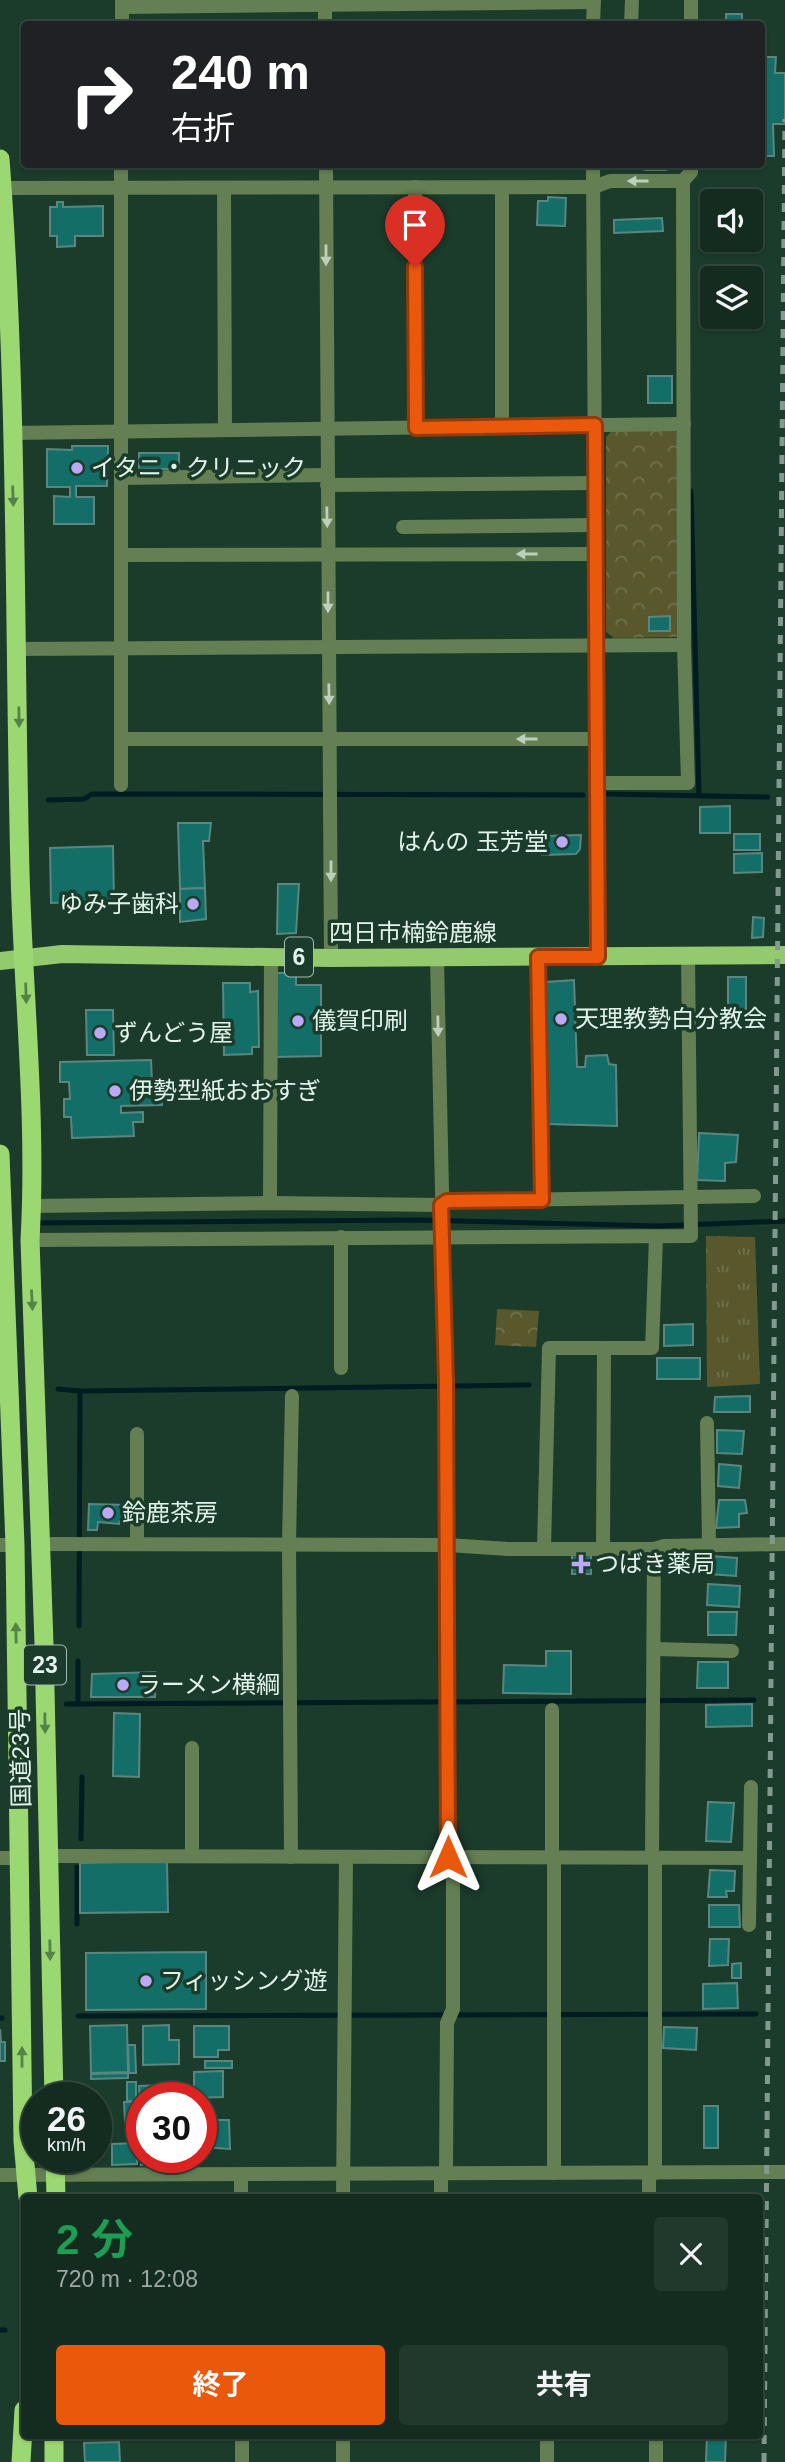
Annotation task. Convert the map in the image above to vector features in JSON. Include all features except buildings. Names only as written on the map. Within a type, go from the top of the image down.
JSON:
[{"type":"highway","name":"国道23号","points":[[0,159],[4,333],[11,433],[18,649],[24,960],[32,1177],[30,1236],[41,1544],[54,2082]]},
{"type":"highway","name":"国道23号","points":[[0,1154],[7,1545],[21,1858],[23,2141],[27,2194]]},
{"type":"highway","points":[[55,2173],[56,2194]]},
{"type":"highway","points":[[21,2462],[22,2439]]},
{"type":"highway","points":[[54,2439],[54,2462]]},
{"type":"main road","name":"四日市楠鈴鹿線","points":[[0,961],[62,954],[331,958],[785,955]]},
{"type":"street","points":[[631,21],[632,0]]},
{"type":"street","points":[[691,0],[691,21]]},
{"type":"street","points":[[325,1],[325,21]]},
{"type":"street","points":[[122,21],[122,3],[594,1],[593,21]]},
{"type":"street","points":[[121,168],[121,785]]},
{"type":"street","points":[[326,168],[331,958]]},
{"type":"street","points":[[593,168],[598,957]]},
{"type":"street","points":[[596,784],[688,783],[684,645],[683,181],[691,168]]},
{"type":"street","points":[[2,188],[594,187],[610,181],[683,181]]},
{"type":"street","points":[[415,187],[416,428]]},
{"type":"street","points":[[502,187],[502,426]]},
{"type":"street","points":[[223,188],[225,429]]},
{"type":"street","points":[[11,433],[684,424]]},
{"type":"street","points":[[122,478],[595,483]]},
{"type":"street","points":[[403,527],[596,525]]},
{"type":"street","points":[[121,555],[595,554]]},
{"type":"street","points":[[18,649],[684,645]]},
{"type":"street","points":[[121,739],[596,739]]},
{"type":"street","points":[[30,1236],[691,1236],[688,956]]},
{"type":"street","points":[[270,1203],[271,957]]},
{"type":"street","points":[[538,957],[542,1200]]},
{"type":"street","points":[[437,958],[446,1380],[450,1858],[450,2016],[441,2194]]},
{"type":"street","points":[[30,1206],[270,1203],[441,1205],[447,1201],[542,1200],[692,1202],[754,1196]]},
{"type":"street","points":[[341,1237],[341,1368]]},
{"type":"street","points":[[544,1548],[549,1348],[652,1348],[656,1237]]},
{"type":"street","points":[[604,1348],[604,1548]]},
{"type":"street","points":[[291,1857],[289,1544],[292,1396]]},
{"type":"street","points":[[707,1423],[709,1545]]},
{"type":"street","points":[[137,1434],[137,1545]]},
{"type":"street","points":[[41,1544],[448,1545],[654,1549],[785,1544]]},
{"type":"street","points":[[649,2194],[655,2021],[654,1549]]},
{"type":"street","points":[[655,1649],[732,1651]]},
{"type":"street","points":[[552,1710],[554,2173]]},
{"type":"street","points":[[192,1748],[192,1856]]},
{"type":"street","points":[[749,1925],[751,1787]]},
{"type":"street","points":[[47,1856],[750,1858]]},
{"type":"street","points":[[0,1858],[21,1858]]},
{"type":"street","points":[[343,2194],[346,1858]]},
{"type":"street","points":[[112,2169],[343,2176],[785,2172]]},
{"type":"street","points":[[0,2175],[34,2173]]},
{"type":"street","points":[[241,2174],[241,2194]]},
{"type":"street","points":[[242,2439],[242,2462]]},
{"type":"street","points":[[343,2439],[343,2462]]},
{"type":"street","points":[[547,2439],[547,2462]]},
{"type":"street","points":[[656,2439],[656,2462]]},
{"type":"green space","points":[[614,428],[673,428],[679,436],[682,628],[676,637],[614,638],[606,632],[606,437]]},
{"type":"green space","points":[[706,1236],[755,1237],[760,1384],[707,1387]]},
{"type":"green space","points":[[497,1309],[539,1311],[536,1347],[495,1345]]},
{"type":"waterway","points":[[691,491],[699,795]]},
{"type":"waterway","points":[[48,800],[84,799],[92,794],[583,795]]},
{"type":"waterway","points":[[606,794],[768,797]]},
{"type":"waterway","points":[[35,1223],[418,1220],[659,1226],[785,1221]]},
{"type":"waterway","points":[[79,1626],[80,1391],[529,1385]]},
{"type":"waterway","points":[[58,1389],[80,1391]]},
{"type":"waterway","points":[[78,1661],[78,1704]]},
{"type":"waterway","points":[[66,1704],[754,1700]]},
{"type":"waterway","points":[[81,1839],[82,1777]]},
{"type":"waterway","points":[[77,1867],[77,1924]]},
{"type":"waterway","points":[[78,2016],[756,2014]]},
{"type":"waterway","points":[[0,2330],[5,2330]]},
{"type":"railway","points":[[764,2462],[785,119]]},
{"type":"place","name":"イタニ・クリニック","points":[[77,468]]},
{"type":"place","name":"はんの 玉芳堂","points":[[562,842]]},
{"type":"place","name":"ゆみ子歯科","points":[[193,904]]},
{"type":"place","name":"天理教勢白分教会","points":[[561,1019]]},
{"type":"place","name":"儀賀印刷","points":[[298,1021]]},
{"type":"place","name":"ずんどう屋","points":[[100,1033]]},
{"type":"place","name":"伊勢型紙おおすぎ","points":[[115,1091]]},
{"type":"place","name":"鈴鹿茶房","points":[[108,1513]]},
{"type":"place","name":"つばき薬局","points":[[581,1564]]},
{"type":"place","name":"ラーメン横綱","points":[[123,1685]]},
{"type":"place","name":"フィッシング遊","points":[[146,1981]]},
{"type":"route","points":[[415,267],[416,428],[595,425],[598,957],[538,957],[542,1200],[447,1201],[441,1205],[448,1545],[448,1857]]}]
